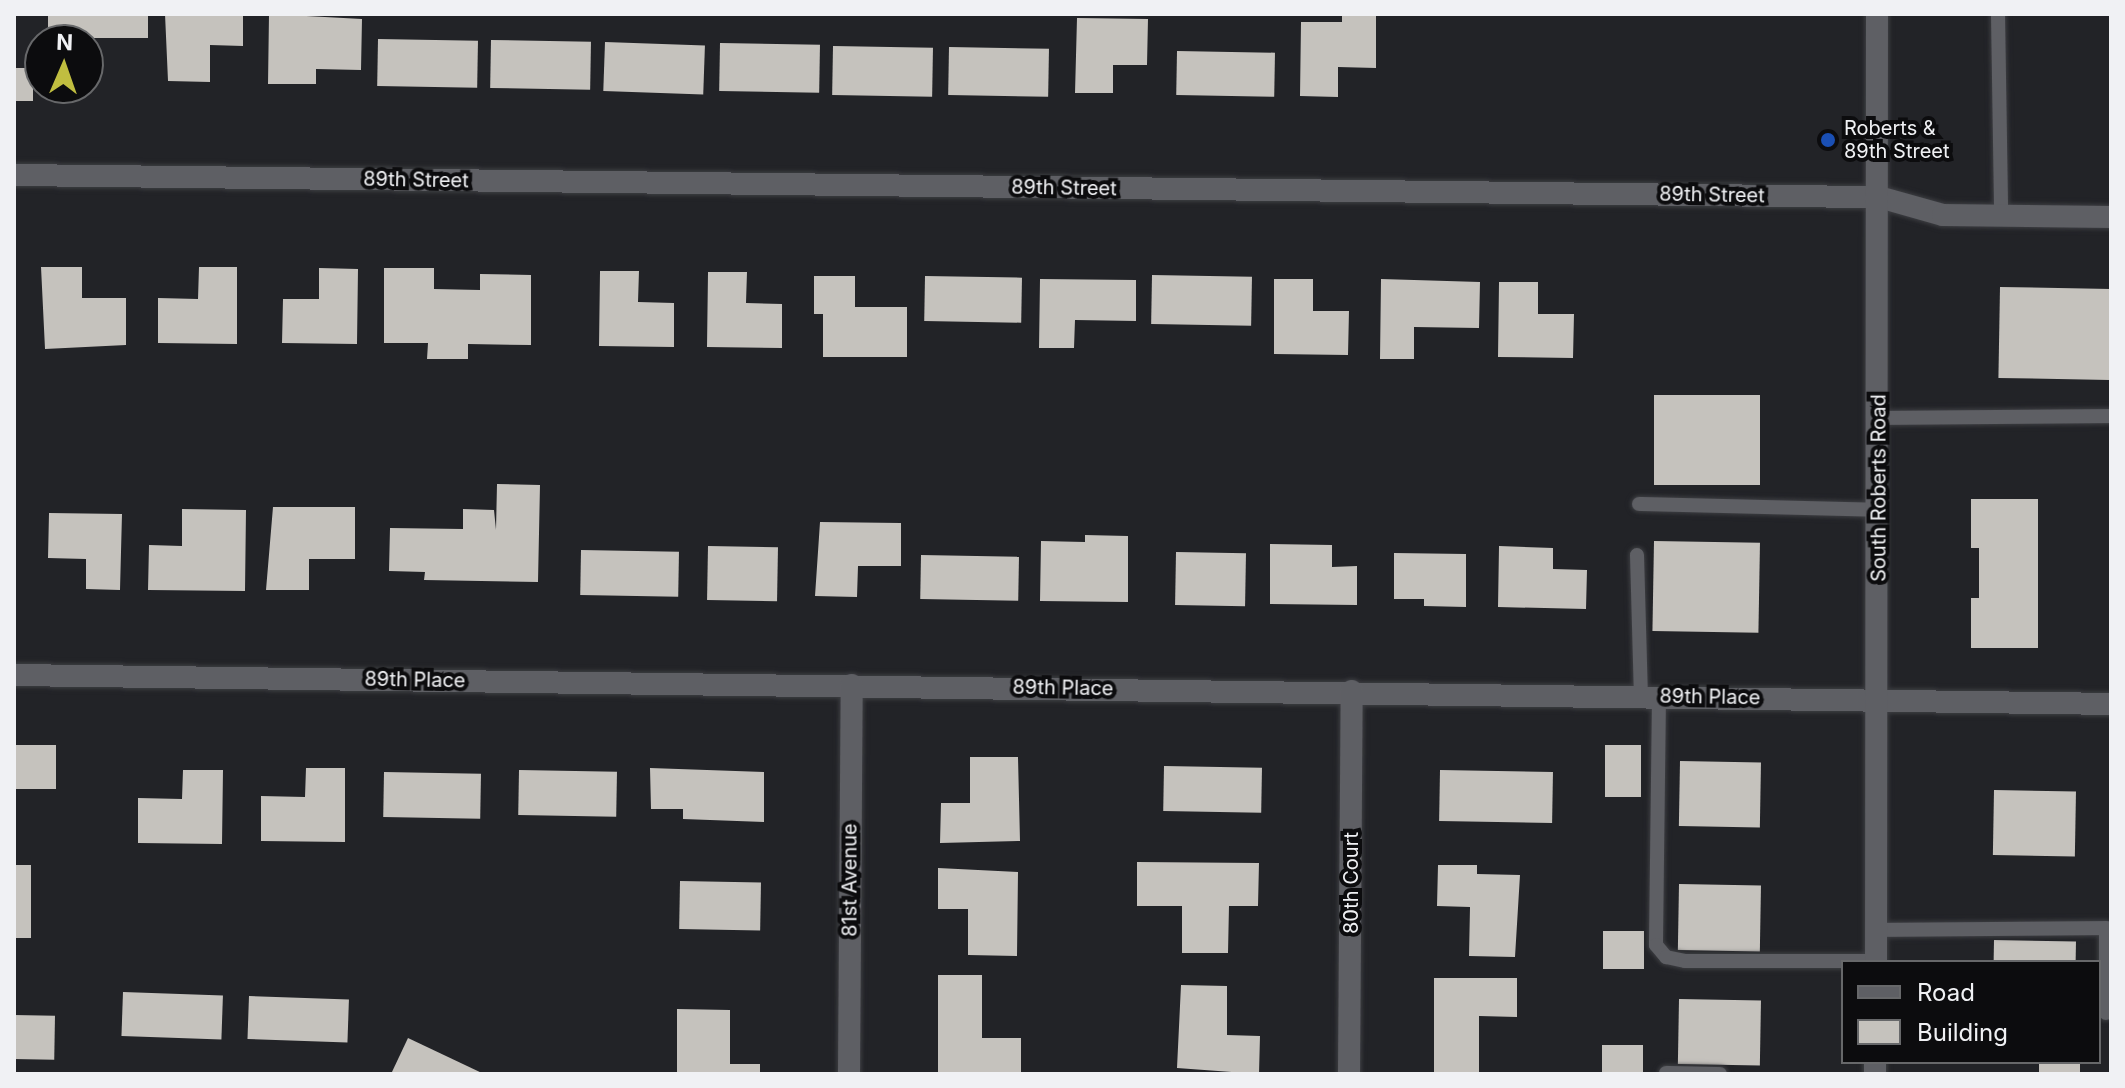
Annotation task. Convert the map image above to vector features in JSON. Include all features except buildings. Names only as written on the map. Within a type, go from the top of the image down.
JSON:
[{"type":"street","name":"South Roberts Road","points":[[1876,960],[1880,418],[1877,14]]},
{"type":"street","name":"89th Street","points":[[14,175],[1879,197],[1943,215],[2111,217]]},
{"type":"street","name":"89th Place","points":[[14,675],[1352,691],[2111,704]]},
{"type":"street","name":"81st Avenue","points":[[849,1074],[852,685]]},
{"type":"street","name":"80th Court","points":[[1349,1074],[1352,691]]},
{"type":"lane","points":[[1998,14],[2001,216]]},
{"type":"lane","points":[[1880,418],[2111,416]]},
{"type":"lane","points":[[1639,504],[1879,510]]},
{"type":"lane","points":[[1637,555],[1650,696],[1656,945],[1661,951],[1685,961],[1841,962]]},
{"type":"lane","points":[[1876,930],[2106,928],[2106,1013]]},
{"type":"lane","points":[[1666,1073],[1720,1074]]},
{"type":"place","name":"Roberts & 89th Street","points":[[1828,140]]}]
